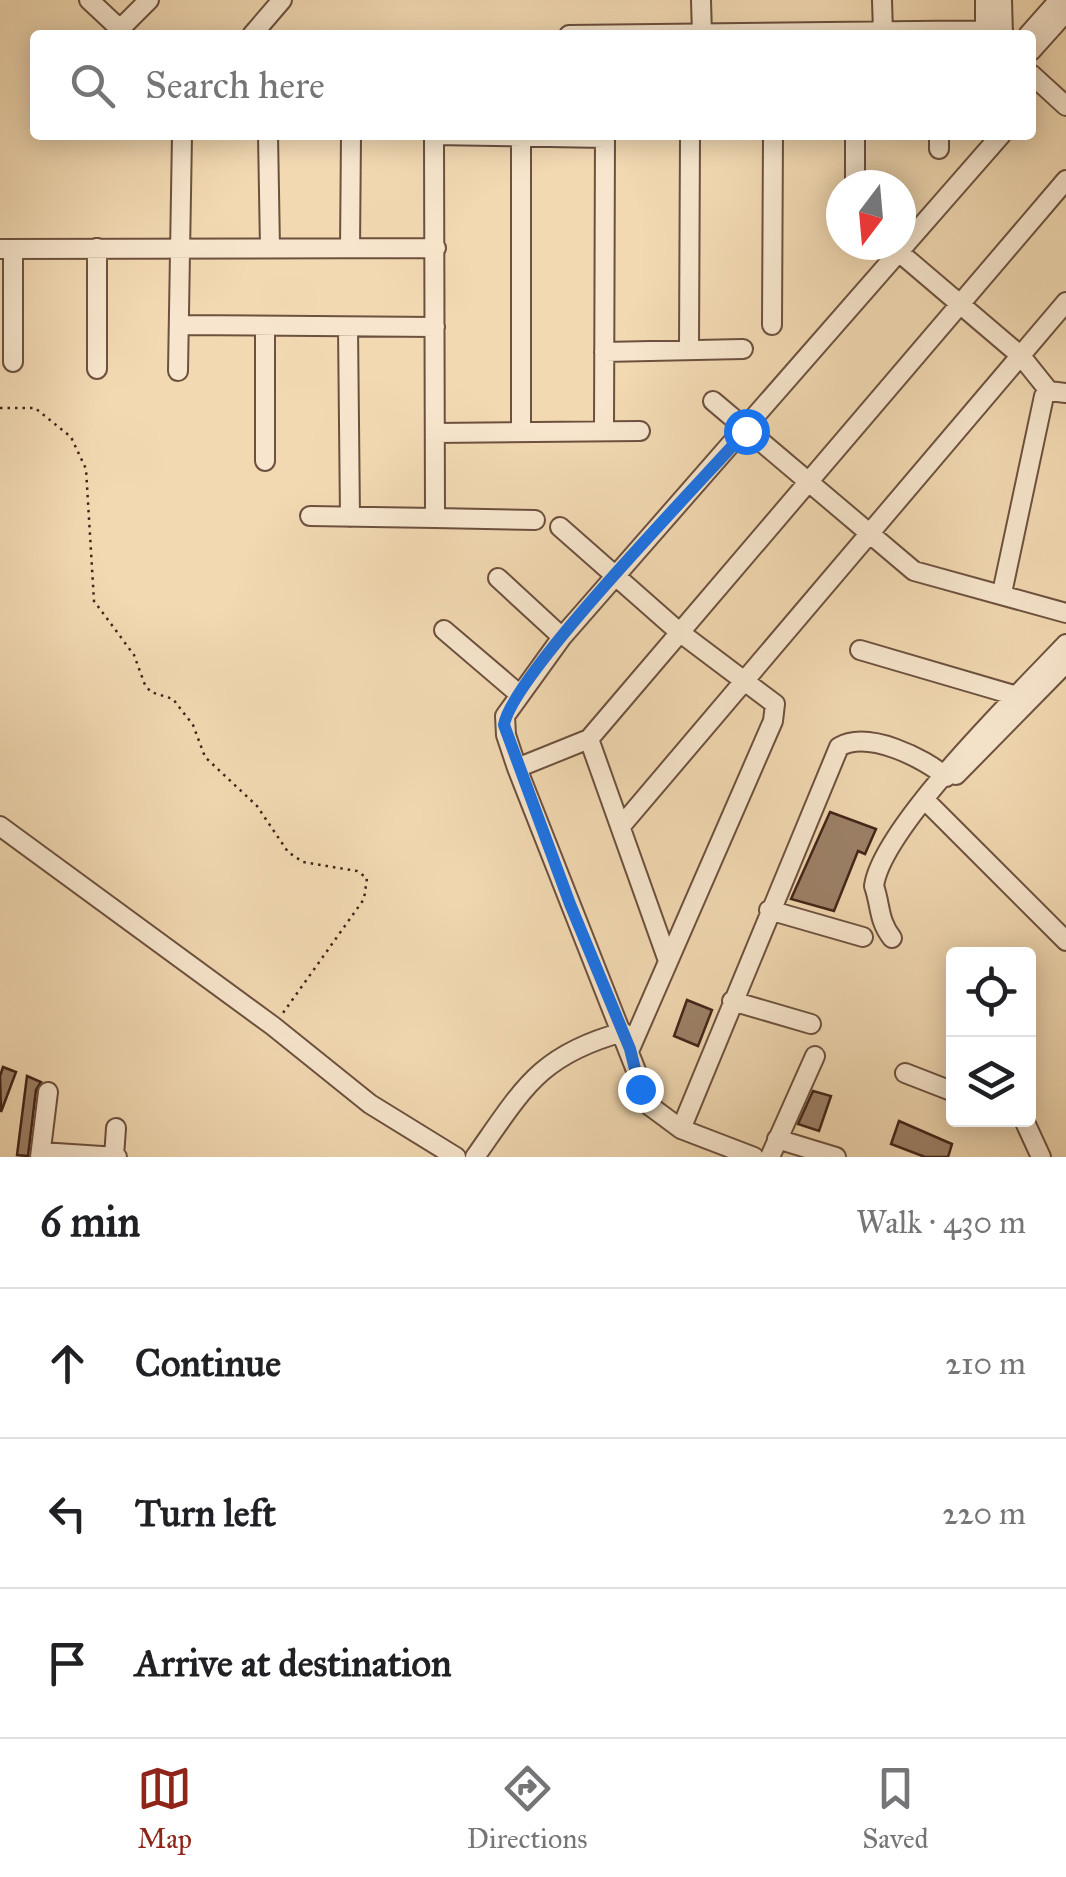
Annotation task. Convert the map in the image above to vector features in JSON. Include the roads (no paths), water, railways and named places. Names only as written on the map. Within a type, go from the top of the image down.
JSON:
[{"type":"street","points":[[89,0],[120,29],[149,0]]},
{"type":"street","points":[[256,30],[282,0]]},
{"type":"street","points":[[696,30],[701,0]]},
{"type":"street","points":[[882,0],[883,30]]},
{"type":"street","points":[[985,0],[993,30]]},
{"type":"street","points":[[995,30],[1002,0]]},
{"type":"street","points":[[1032,30],[1058,0]]},
{"type":"street","points":[[1036,45],[1066,12]]},
{"type":"street","points":[[1036,88],[1066,106]]},
{"type":"street","points":[[178,371],[182,140]]},
{"type":"street","points":[[268,140],[270,248]]},
{"type":"street","points":[[350,248],[351,140]]},
{"type":"street","points":[[434,140],[435,518]]},
{"type":"street","points":[[521,140],[521,432]]},
{"type":"street","points":[[604,431],[605,140]]},
{"type":"street","points":[[689,348],[690,140]]},
{"type":"street","points":[[772,326],[773,140]]},
{"type":"street","points":[[855,140],[855,170]]},
{"type":"street","points":[[916,234],[997,140]]},
{"type":"street","points":[[517,768],[589,738],[1066,180]]},
{"type":"street","points":[[96,248],[97,369]]},
{"type":"street","points":[[13,362],[6,249],[436,248]]},
{"type":"street","points":[[754,1157],[681,1130],[650,1106],[517,768],[504,725],[518,694],[562,636],[894,260]]},
{"type":"street","points":[[909,260],[962,302],[1058,392],[1044,396],[1002,593]]},
{"type":"street","points":[[622,825],[1066,302]]},
{"type":"street","points":[[180,325],[434,327]]},
{"type":"street","points":[[265,328],[265,461]]},
{"type":"street","points":[[348,328],[350,517]]},
{"type":"street","points":[[604,352],[743,349]]},
{"type":"street","points":[[712,401],[914,571],[1066,614]]},
{"type":"street","points":[[435,433],[640,431]]},
{"type":"street","points":[[310,516],[536,520]]},
{"type":"street","points":[[560,527],[678,631],[775,704],[776,712],[668,958],[626,1040]]},
{"type":"street","points":[[498,578],[562,636]]},
{"type":"street","points":[[444,630],[518,694]]},
{"type":"street","points":[[892,938],[878,918],[880,903],[874,881],[889,845],[951,766],[1066,644]]},
{"type":"street","points":[[860,650],[1016,696]]},
{"type":"street","points":[[946,777],[960,774],[1066,663]]},
{"type":"street","points":[[589,738],[668,958]]},
{"type":"street","points":[[681,1130],[769,910],[843,744],[861,742],[891,749],[928,762],[946,777]]},
{"type":"street","points":[[926,800],[1066,941]]},
{"type":"street","points":[[0,826],[274,1026],[370,1104],[456,1157]]},
{"type":"street","points":[[769,910],[863,937]]},
{"type":"street","points":[[732,1001],[811,1024]]},
{"type":"street","points":[[475,1157],[517,1098],[556,1057],[583,1043],[626,1040]]},
{"type":"street","points":[[815,1056],[774,1148],[836,1157]]},
{"type":"street","points":[[905,1074],[946,1089]]},
{"type":"street","points":[[48,1092],[41,1154],[115,1157],[116,1128]]},
{"type":"street","points":[[1027,1127],[1040,1157]]}]
